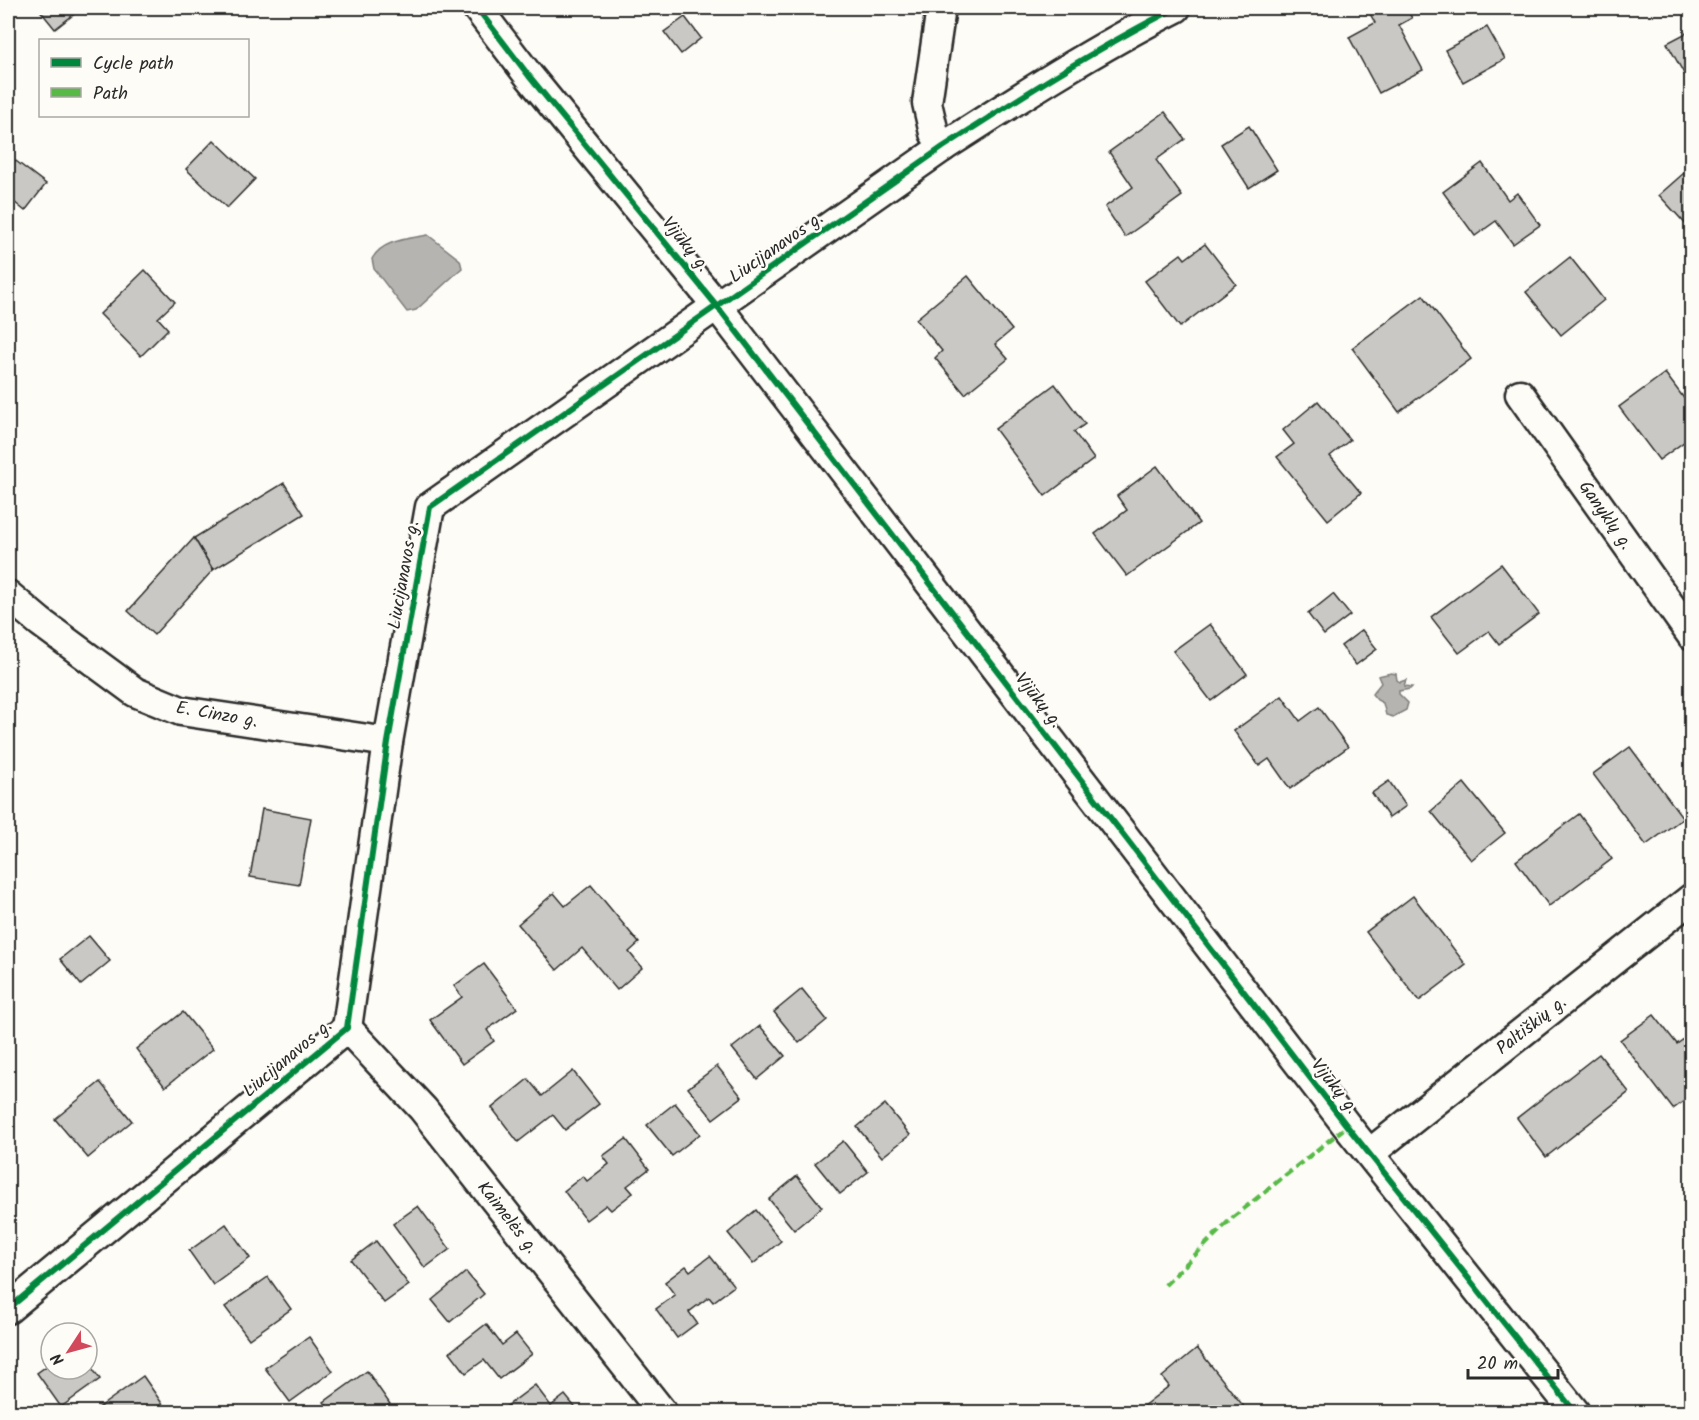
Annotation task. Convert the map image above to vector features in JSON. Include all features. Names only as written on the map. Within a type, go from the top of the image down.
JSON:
[{"type":"street","name":"Vijūkų g.","points":[[477,8],[529,76],[717,306],[1238,985],[1575,1413]]},
{"type":"street","points":[[941,8],[927,104],[934,133],[943,147]]},
{"type":"street","name":"Liucijanavos g.","points":[[8,1309],[347,1028],[388,742],[430,507],[943,147],[1037,87],[1144,24],[1176,8]]},
{"type":"street","name":"Ganyklų g.","points":[[1520,394],[1692,636]]},
{"type":"street","name":"E. Cinzo g.","points":[[8,595],[40,622],[135,692],[181,711],[388,742]]},
{"type":"street","name":"Paltiškių g.","points":[[1370,1153],[1692,898]]},
{"type":"street","name":"Kaimelės g.","points":[[347,1028],[423,1109],[662,1413]]},
{"type":"shaded area","points":[[428,235],[460,260],[462,268],[416,310],[407,312],[374,269],[372,259],[376,253],[389,244]]},
{"type":"shaded area","points":[[1396,674],[1400,682],[1406,680],[1404,686],[1412,687],[1399,691],[1408,703],[1406,710],[1393,717],[1386,715],[1383,703],[1372,694],[1381,683],[1378,676]]},
{"type":"building","points":[[38,8],[82,8],[55,29]]},
{"type":"building","points":[[1367,8],[1406,8],[1412,18],[1399,25],[1423,70],[1379,93],[1349,37],[1375,23]]},
{"type":"building","points":[[685,17],[701,38],[681,54],[664,32]]},
{"type":"building","points":[[1487,27],[1505,59],[1463,82],[1445,50]]},
{"type":"building","points":[[1692,30],[1692,88],[1667,43]]},
{"type":"building","points":[[1165,112],[1185,139],[1156,160],[1182,196],[1125,237],[1105,207],[1133,187],[1109,152]]},
{"type":"building","points":[[1249,126],[1277,170],[1249,188],[1221,144]]},
{"type":"building","points":[[214,140],[255,179],[227,208],[186,169]]},
{"type":"building","points":[[8,155],[46,184],[25,211],[8,197]]},
{"type":"building","points":[[1482,163],[1508,200],[1517,193],[1540,225],[1513,244],[1496,221],[1475,236],[1443,192]]},
{"type":"building","points":[[1684,173],[1692,182],[1692,231],[1659,195]]},
{"type":"building","points":[[1205,244],[1236,284],[1180,327],[1145,281],[1181,254],[1185,259]]},
{"type":"building","points":[[1570,257],[1604,300],[1561,335],[1526,292]]},
{"type":"building","points":[[145,270],[175,302],[158,318],[168,329],[141,356],[100,314]]},
{"type":"building","points":[[968,276],[1012,330],[995,344],[1008,359],[965,394],[935,358],[942,351],[916,319]]},
{"type":"building","points":[[1423,295],[1471,359],[1399,412],[1352,348]]},
{"type":"building","points":[[1665,373],[1692,409],[1692,436],[1659,460],[1619,407]]},
{"type":"building","points":[[1055,384],[1085,424],[1074,432],[1094,459],[1045,496],[995,429]]},
{"type":"building","points":[[1318,401],[1350,440],[1330,456],[1361,493],[1328,520],[1277,457],[1294,444],[1283,430]]},
{"type":"building","points":[[1157,466],[1199,523],[1127,576],[1095,534],[1127,510],[1117,496]]},
{"type":"building","points":[[284,483],[304,514],[213,570],[194,538]]},
{"type":"building","points":[[194,538],[213,570],[154,635],[128,611]]},
{"type":"building","points":[[1501,564],[1539,614],[1499,644],[1489,631],[1459,653],[1431,617]]},
{"type":"building","points":[[1333,594],[1350,615],[1324,635],[1308,614]]},
{"type":"building","points":[[1210,624],[1247,674],[1211,701],[1173,651]]},
{"type":"building","points":[[1362,630],[1377,649],[1356,665],[1341,646]]},
{"type":"building","points":[[1282,696],[1300,721],[1319,707],[1348,747],[1290,789],[1269,759],[1259,766],[1234,731]]},
{"type":"building","points":[[1630,747],[1683,818],[1646,845],[1593,774]]},
{"type":"building","points":[[1389,781],[1406,806],[1389,818],[1372,793]]},
{"type":"building","points":[[1464,783],[1505,833],[1471,860],[1431,811]]},
{"type":"building","points":[[262,809],[311,818],[299,885],[250,877]]},
{"type":"building","points":[[1579,814],[1612,859],[1549,906],[1516,861]]},
{"type":"building","points":[[591,885],[639,943],[629,952],[642,968],[617,990],[582,948],[557,970],[518,924],[554,893],[565,906]]},
{"type":"building","points":[[1413,896],[1466,965],[1419,1001],[1366,932]]},
{"type":"building","points":[[89,936],[110,961],[81,985],[60,959]]},
{"type":"building","points":[[484,964],[517,1008],[487,1030],[494,1041],[462,1064],[430,1020],[462,997],[454,986]]},
{"type":"building","points":[[802,989],[827,1020],[799,1043],[774,1012]]},
{"type":"building","points":[[183,1012],[213,1049],[165,1087],[136,1049]]},
{"type":"building","points":[[1654,1015],[1677,1044],[1692,1033],[1692,1095],[1673,1109],[1620,1040]]},
{"type":"building","points":[[760,1026],[785,1056],[757,1079],[732,1048]]},
{"type":"building","points":[[1599,1054],[1629,1092],[1546,1157],[1517,1118]]},
{"type":"building","points":[[717,1066],[742,1097],[713,1119],[688,1088]]},
{"type":"building","points":[[573,1071],[599,1104],[565,1130],[553,1115],[518,1142],[492,1108],[528,1079],[542,1096]]},
{"type":"building","points":[[100,1082],[132,1121],[88,1158],[55,1119]]},
{"type":"building","points":[[675,1103],[700,1134],[672,1156],[647,1125]]},
{"type":"building","points":[[885,1104],[910,1135],[882,1157],[857,1127]]},
{"type":"building","points":[[626,1139],[649,1169],[627,1186],[633,1193],[611,1210],[606,1205],[586,1220],[564,1191],[583,1176],[587,1181],[609,1164],[603,1156]]},
{"type":"building","points":[[843,1141],[868,1172],[840,1194],[815,1163]]},
{"type":"building","points":[[797,1176],[822,1207],[794,1230],[769,1199]]},
{"type":"building","points":[[418,1206],[450,1249],[425,1268],[393,1224]]},
{"type":"building","points":[[756,1210],[781,1241],[753,1264],[728,1233]]},
{"type":"building","points":[[226,1224],[250,1258],[213,1285],[189,1251]]},
{"type":"building","points":[[376,1241],[409,1285],[384,1303],[351,1260]]},
{"type":"building","points":[[710,1256],[734,1286],[713,1302],[709,1297],[689,1312],[697,1323],[677,1338],[656,1309],[675,1295],[665,1282],[686,1266],[690,1271]]},
{"type":"building","points":[[466,1272],[484,1294],[450,1322],[432,1300]]},
{"type":"building","points":[[268,1277],[291,1309],[249,1339],[225,1307]]},
{"type":"building","points":[[486,1324],[502,1345],[516,1334],[532,1354],[499,1379],[484,1360],[466,1373],[450,1352]]},
{"type":"building","points":[[309,1337],[333,1371],[290,1402],[265,1368]]},
{"type":"building","points":[[1197,1348],[1245,1408],[1239,1412],[1140,1412],[1138,1410],[1169,1386],[1162,1377]]},
{"type":"building","points":[[367,1371],[390,1404],[378,1412],[331,1412],[324,1402]]},
{"type":"building","points":[[143,1376],[168,1412],[100,1412],[97,1409]]},
{"type":"building","points":[[43,1381],[97,1381],[61,1407]]},
{"type":"building","points":[[535,1385],[551,1406],[565,1395],[579,1412],[499,1412]]},
{"type":"marked path","points":[[1165,1285],[1231,1219],[1347,1126]]},
{"type":"cycle path","points":[[477,8],[529,76],[717,306],[1347,1126],[1575,1412]]},
{"type":"cycle path","points":[[8,1309],[347,1028],[388,742],[430,507],[943,147],[1087,57],[1176,8]]}]
